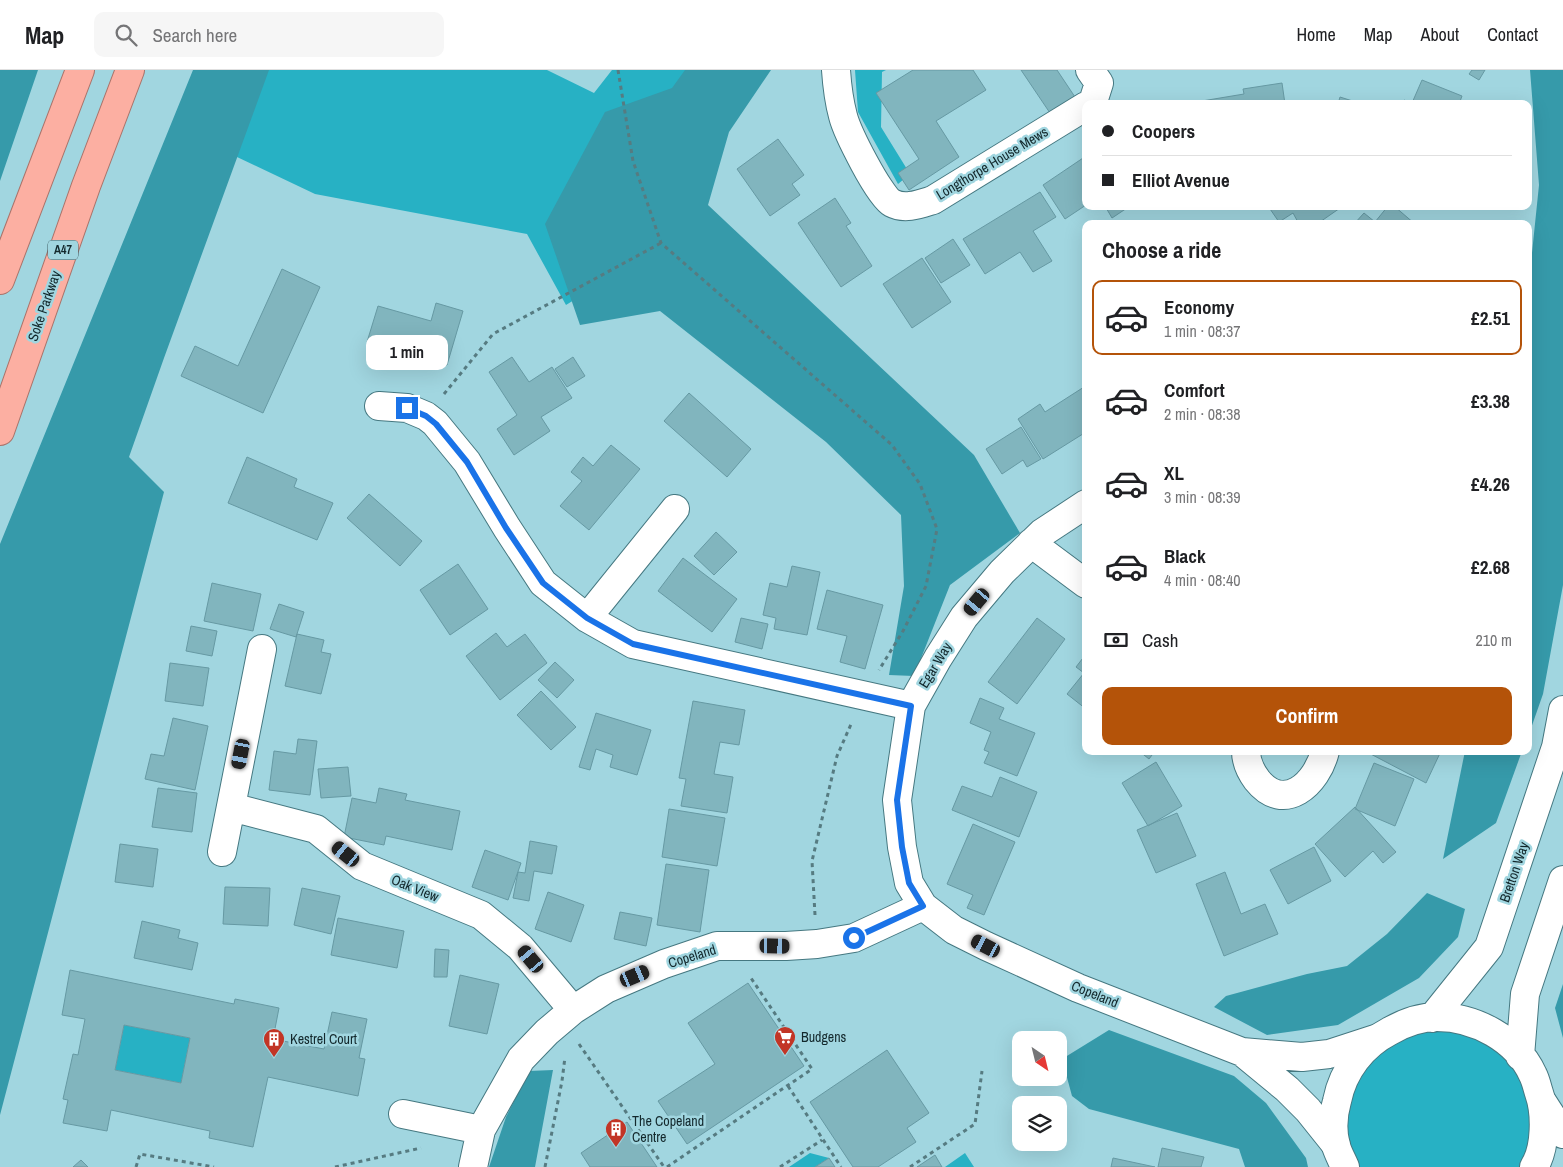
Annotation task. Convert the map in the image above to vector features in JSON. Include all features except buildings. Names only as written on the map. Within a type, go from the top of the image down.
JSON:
[{"type":"highway","points":[[0,280],[80,70]]},
{"type":"highway","name":"Soke Parkway","points":[[0,431],[86,186],[130,70]]},
{"type":"street","name":"Longthorpe House Mews","points":[[836,70],[843,117],[882,194],[892,204],[911,206],[933,200],[1082,108]]},
{"type":"street","points":[[1090,70],[1099,84],[1094,100]]},
{"type":"street","points":[[379,406],[407,408],[426,416],[436,424],[467,462],[506,528],[543,583],[587,618],[633,644],[911,706]]},
{"type":"street","name":"Egar Way","points":[[923,906],[909,883],[902,847],[897,800],[911,706],[964,617],[1002,572],[1042,533],[1082,507]]},
{"type":"street","points":[[587,618],[675,509]]},
{"type":"street","points":[[1031,543],[1082,581]]},
{"type":"street","points":[[222,852],[262,649]]},
{"type":"street","name":"Bretton Way","points":[[1432,1018],[1489,947],[1556,747],[1563,710]]},
{"type":"street","points":[[1246,755],[1254,776],[1264,788],[1273,794],[1287,796],[1297,792],[1306,785],[1315,774],[1323,755]]},
{"type":"street","name":"Oak View","points":[[231,807],[316,829],[362,866],[481,915],[520,947],[573,1010]]},
{"type":"street","points":[[1520,1056],[1526,994],[1563,880]]},
{"type":"street","name":"Copeland","points":[[474,1167],[481,1130],[521,1059],[546,1032],[573,1010],[606,989],[664,964],[717,946],[786,946],[817,944],[854,938],[923,906],[954,930],[986,946],[1078,988],[1242,1052],[1302,1057],[1329,1054],[1375,1039]]},
{"type":"street","points":[[1340,1156],[1333,1115],[1340,1086],[1354,1060],[1375,1039],[1406,1022],[1432,1018],[1465,1020],[1492,1031],[1515,1050],[1533,1074],[1543,1103],[1563,1134]]},
{"type":"street","name":"Copeland","points":[[1242,1052],[1301,1103],[1340,1156]]},
{"type":"street","points":[[1534,1167],[1544,1134],[1543,1103]]},
{"type":"street","points":[[403,1114],[481,1130]]},
{"type":"path","points":[[618,70],[633,161],[661,243],[892,445],[920,484],[937,529],[926,586],[903,631],[863,695],[837,756],[812,861],[817,944]]},
{"type":"path","points":[[426,416],[493,334],[661,243]]},
{"type":"path","points":[[575,1038],[665,1167],[812,1069],[751,978]]},
{"type":"path","points":[[545,1167],[565,1057],[568,1051]]},
{"type":"path","points":[[910,1167],[975,1124],[982,1071]]},
{"type":"path","points":[[788,1086],[841,1167]]},
{"type":"path","points":[[780,1167],[822,1140]]},
{"type":"path","points":[[335,1167],[423,1148]]},
{"type":"path","points":[[136,1167],[140,1154],[214,1167]]},
{"type":"shaded area","points":[[0,70],[38,70],[0,181]]},
{"type":"shaded area","points":[[193,70],[269,70],[129,457],[164,492],[0,1115],[0,544]]},
{"type":"shaded area","points":[[254,70],[547,70],[594,93],[612,70],[757,70],[674,238],[566,305],[527,234],[315,194],[218,148]]},
{"type":"shaded area","points":[[685,70],[771,70],[729,132],[708,205],[974,455],[1020,533],[950,585],[914,676],[889,675],[904,586],[901,515],[826,442],[660,311],[580,325],[545,224],[605,112],[672,88]]},
{"type":"shaded area","points":[[855,70],[886,70],[882,72],[881,127],[910,174],[898,184],[858,112]]},
{"type":"shaded area","points":[[1530,70],[1563,70],[1563,585],[1543,694],[1532,725],[1532,253],[1539,185]]},
{"type":"shaded area","points":[[1464,755],[1521,755],[1496,823],[1443,859]]},
{"type":"shaded area","points":[[1427,893],[1465,909],[1458,937],[1419,978],[1338,1025],[1267,1035],[1214,1007],[1226,996],[1307,974],[1347,966],[1387,934]]},
{"type":"shaded area","points":[[1563,984],[1563,1038],[1555,1008]]},
{"type":"shaded area","points":[[1465,1020],[1533,1074],[1534,1167],[1345,1167],[1340,1086],[1375,1039]]},
{"type":"shaded area","points":[[124,1025],[190,1038],[181,1083],[115,1070]]},
{"type":"shaded area","points":[[1109,1030],[1234,1076],[1266,1103],[1306,1158],[1308,1167],[1245,1167],[1239,1149],[1089,1109],[1072,1096],[1068,1081],[1068,1055]]},
{"type":"shaded area","points":[[553,1070],[535,1167],[489,1167],[506,1117],[529,1071]]},
{"type":"shaded area","points":[[810,1153],[829,1158],[815,1167],[789,1167]]},
{"type":"shaded area","points":[[965,1153],[974,1167],[945,1167]]},
{"type":"place","name":"Budgens","points":[[785,1056]]},
{"type":"place","name":"Kestrel Court","points":[[274,1058]]},
{"type":"place","name":"The Copeland Centre","points":[[616,1148]]},
{"type":"route","points":[[407,408],[426,416],[436,424],[467,462],[506,528],[543,583],[587,618],[633,644],[911,706],[897,800],[902,847],[909,883],[923,906],[854,938]]}]
